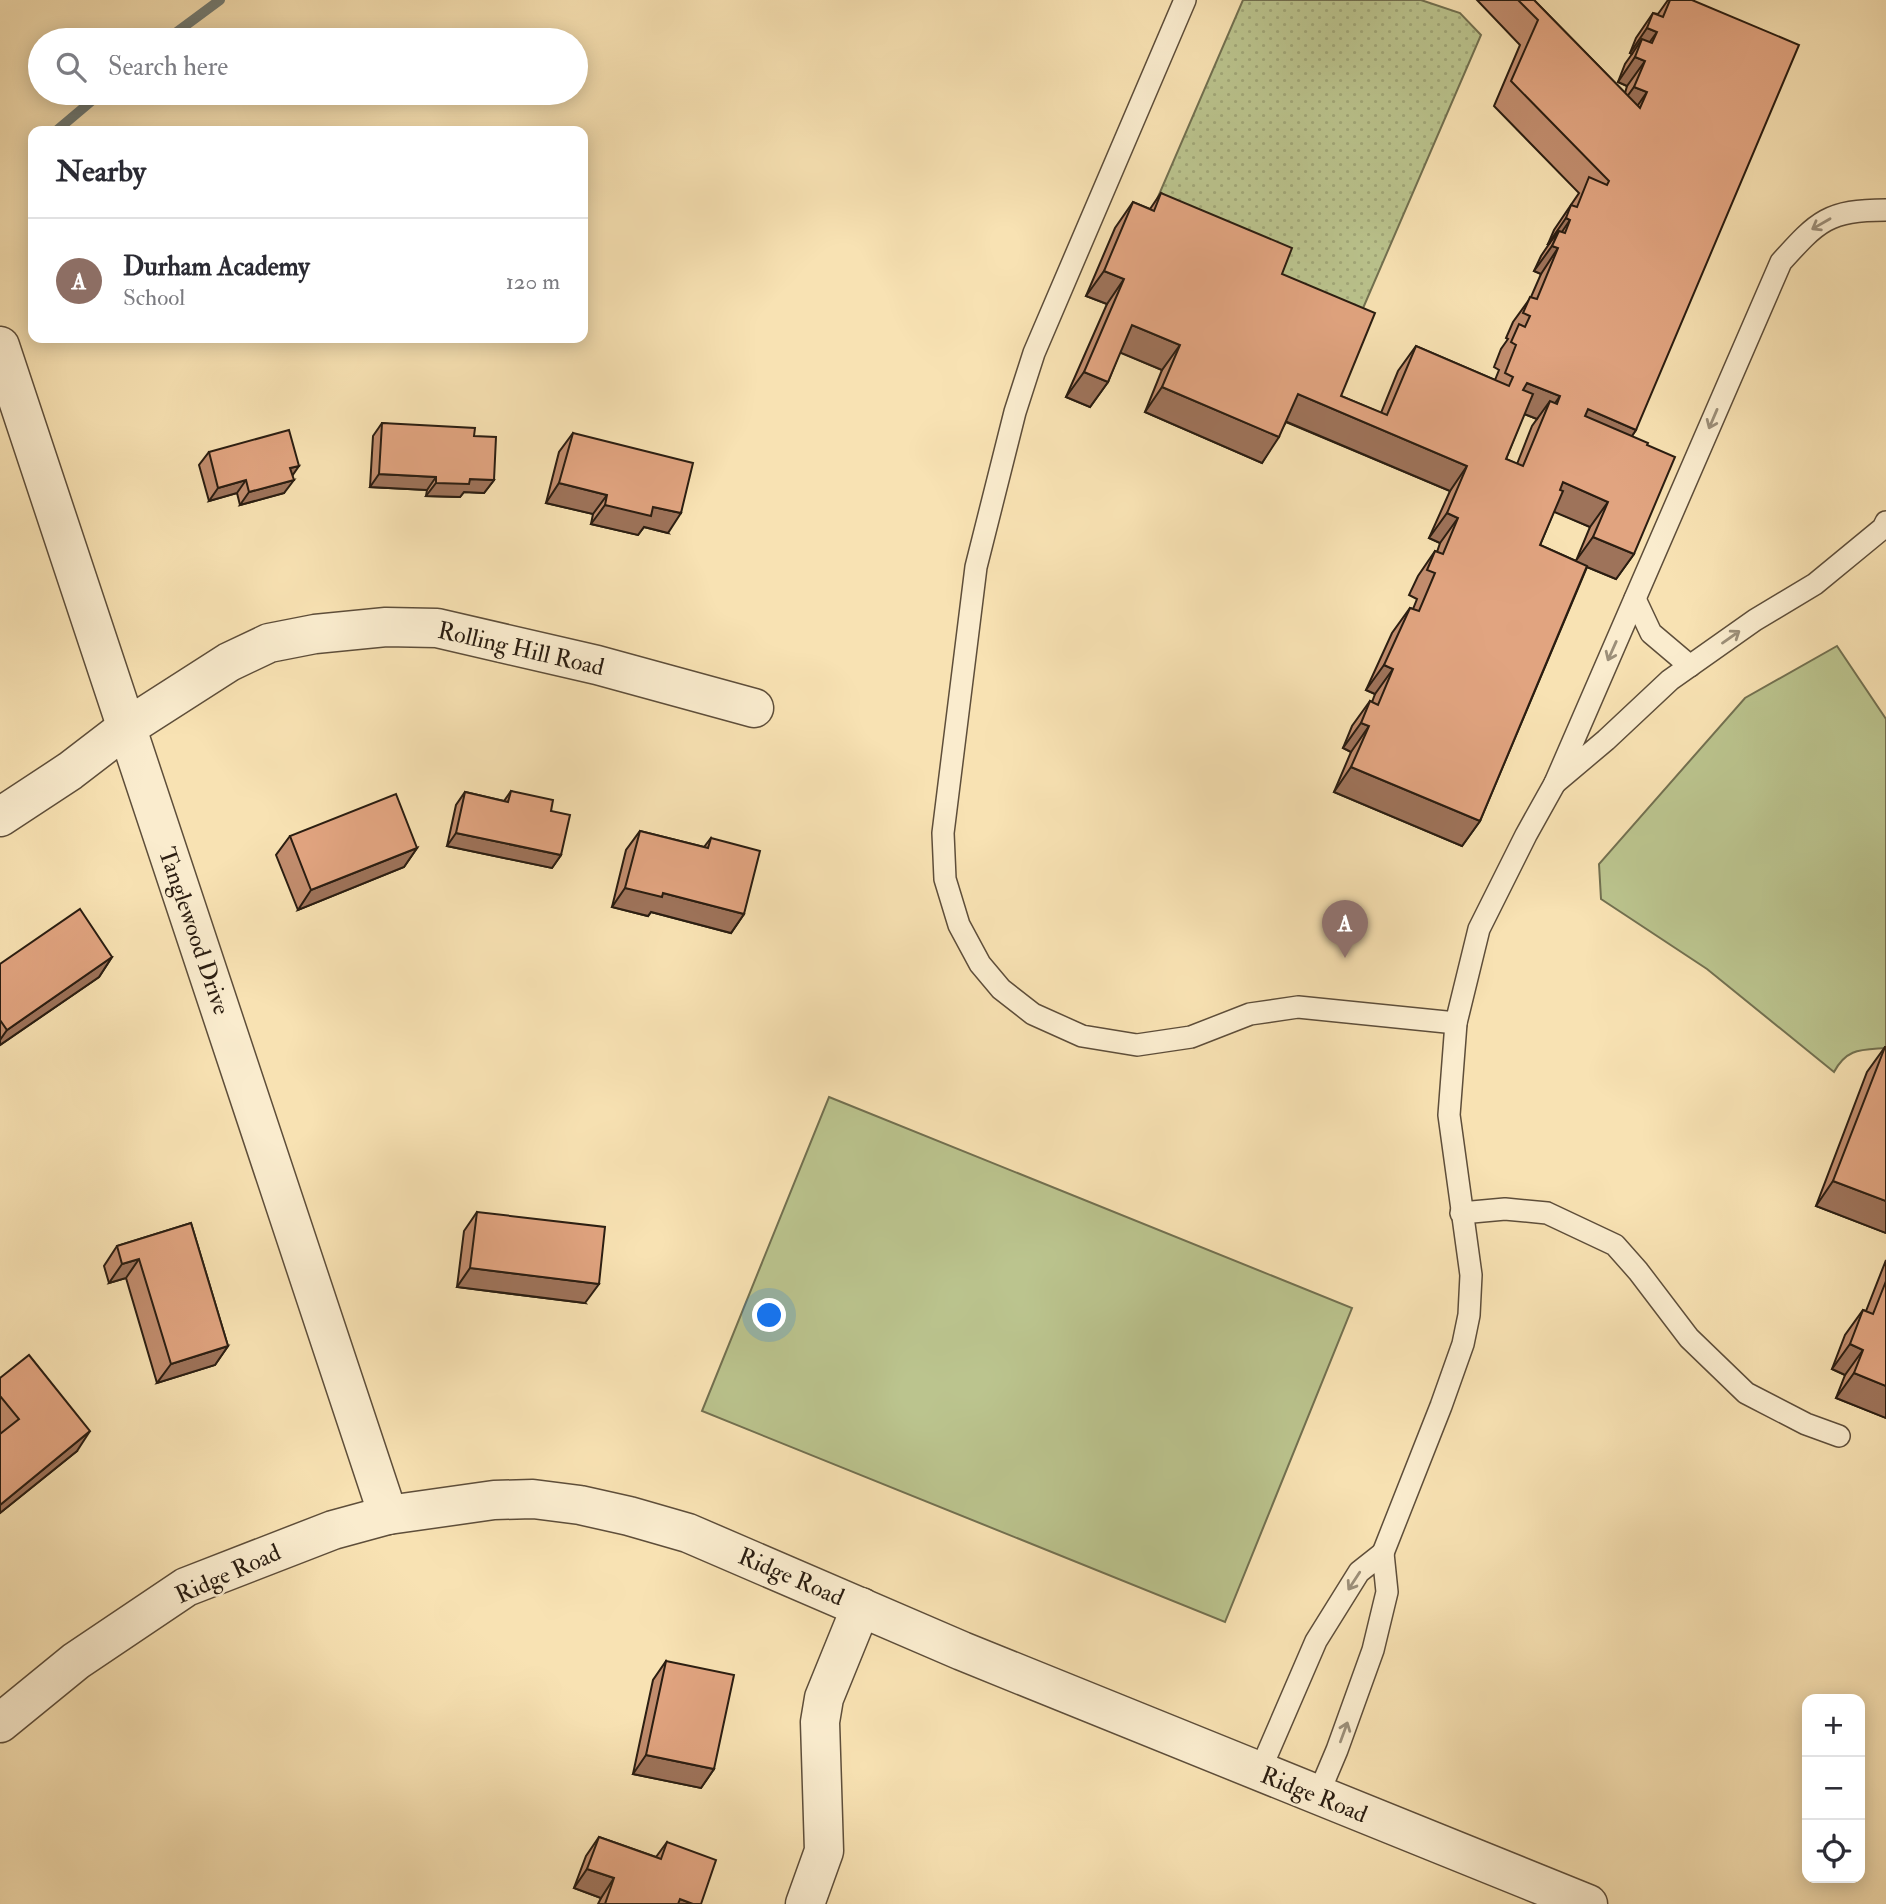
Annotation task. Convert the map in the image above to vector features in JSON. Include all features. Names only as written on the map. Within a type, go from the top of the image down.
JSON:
[{"type":"street","name":"Tanglewood Drive","points":[[0,346],[388,1515]]},
{"type":"street","name":"Rolling Hill Road","points":[[0,817],[70,771],[126,728],[229,662],[269,643],[328,632],[386,627],[437,628],[597,665],[754,708]]},
{"type":"street","name":"Ridge Road","points":[[1,1719],[76,1661],[186,1587],[333,1530],[388,1515],[494,1500],[533,1499],[580,1505],[688,1533],[962,1651],[1588,1904]]},
{"type":"street","points":[[805,1904],[824,1851],[820,1722],[824,1698],[861,1607]]},
{"type":"lane","points":[[1185,0],[1034,353],[1015,412],[976,568],[943,833],[945,879],[959,925],[981,964],[1002,989],[1033,1014],[1082,1036],[1137,1045],[1191,1037],[1250,1014],[1298,1007],[1456,1023]]},
{"type":"lane","points":[[1318,1795],[1374,1650],[1387,1592],[1383,1553],[1463,1345],[1469,1315],[1471,1275],[1449,1115],[1456,1023],[1479,929],[1555,783],[1780,262],[1814,226],[1842,213],[1886,210]]},
{"type":"lane","points":[[1555,783],[1670,680],[1755,620],[1815,584],[1883,528],[1886,522]]},
{"type":"lane","points":[[1635,599],[1651,633],[1690,666]]},
{"type":"lane","points":[[1461,1213],[1506,1209],[1547,1213],[1615,1245],[1689,1338],[1746,1393],[1806,1424],[1839,1436]]},
{"type":"lane","points":[[1259,1773],[1316,1640],[1359,1572],[1383,1553]]},
{"type":"green space","points":[[1243,0],[1421,0],[1460,13],[1481,35],[1351,336],[1148,220]]},
{"type":"green space","points":[[1837,646],[1886,719],[1886,1048],[1850,1054],[1834,1072],[1707,969],[1601,899],[1599,864],[1745,698]]},
{"type":"green space","points":[[829,1097],[1352,1308],[1225,1622],[702,1411]]},
{"type":"building","points":[[1518,0],[1534,0],[1640,108],[1647,92],[1634,87],[1645,61],[1635,57],[1642,39],[1652,43],[1657,32],[1647,28],[1653,13],[1663,17],[1670,0],[1692,0],[1799,45],[1636,430],[1588,409],[1585,416],[1675,457],[1634,554],[1593,537],[1608,502],[1563,482],[1560,490],[1563,491],[1540,545],[1587,566],[1480,821],[1351,767],[1369,726],[1361,723],[1370,701],[1378,705],[1393,669],[1384,665],[1410,608],[1419,611],[1435,573],[1427,570],[1435,551],[1443,554],[1458,518],[1447,513],[1467,466],[1298,394],[1279,437],[1162,387],[1180,345],[1132,325],[1108,382],[1084,372],[1124,279],[1104,271],[1133,202],[1154,211],[1161,193],[1292,248],[1282,274],[1375,313],[1341,396],[1387,415],[1416,346],[1509,386],[1513,377],[1505,373],[1516,345],[1511,342],[1519,324],[1525,327],[1530,316],[1523,313],[1530,297],[1537,299],[1558,248],[1552,246],[1559,231],[1565,233],[1570,220],[1566,218],[1571,205],[1577,207],[1589,177],[1607,185],[1609,181],[1511,81],[1538,20]],"holes":[[[1527,383],[1560,396],[1557,404],[1550,401],[1523,466],[1506,459],[1533,394],[1523,390]]]},
{"type":"building","points":[[382,423],[475,428],[474,436],[496,437],[494,480],[470,479],[469,484],[436,483],[436,477],[379,474]]},
{"type":"building","points":[[289,430],[299,466],[290,468],[294,480],[249,492],[246,480],[218,488],[209,452]]},
{"type":"building","points":[[573,433],[693,463],[681,513],[653,507],[651,516],[605,505],[607,495],[559,483]]},
{"type":"building","points":[[511,791],[553,800],[551,811],[570,815],[561,855],[456,833],[465,792],[508,802]]},
{"type":"building","points":[[396,794],[417,848],[311,890],[290,836]]},
{"type":"building","points":[[640,831],[708,848],[711,838],[760,851],[744,914],[663,893],[662,897],[625,888]]},
{"type":"building","points":[[80,909],[112,957],[7,1030],[0,1020],[0,964]]},
{"type":"building","points":[[1886,1047],[1886,1201],[1833,1181]]},
{"type":"building","points":[[477,1212],[605,1227],[599,1284],[470,1268]]},
{"type":"building","points":[[191,1223],[228,1346],[171,1364],[139,1259],[122,1264],[117,1246]]},
{"type":"building","points":[[1886,1281],[1886,1386],[1854,1373],[1863,1350],[1850,1344],[1863,1310],[1873,1314]]},
{"type":"building","points":[[29,1355],[90,1431],[0,1505],[0,1434],[19,1419],[0,1396],[0,1378]]},
{"type":"building","points":[[666,1661],[734,1675],[714,1769],[646,1755]]},
{"type":"building","points":[[599,1837],[661,1859],[667,1842],[716,1860],[701,1904],[680,1899],[678,1904],[605,1904],[614,1878],[587,1869]]},
{"type":"waterway","points":[[182,28],[220,0]]},
{"type":"waterway","points":[[62,126],[87,105]]},
{"type":"place","name":"Durham Academy","points":[[1345,958]]}]
